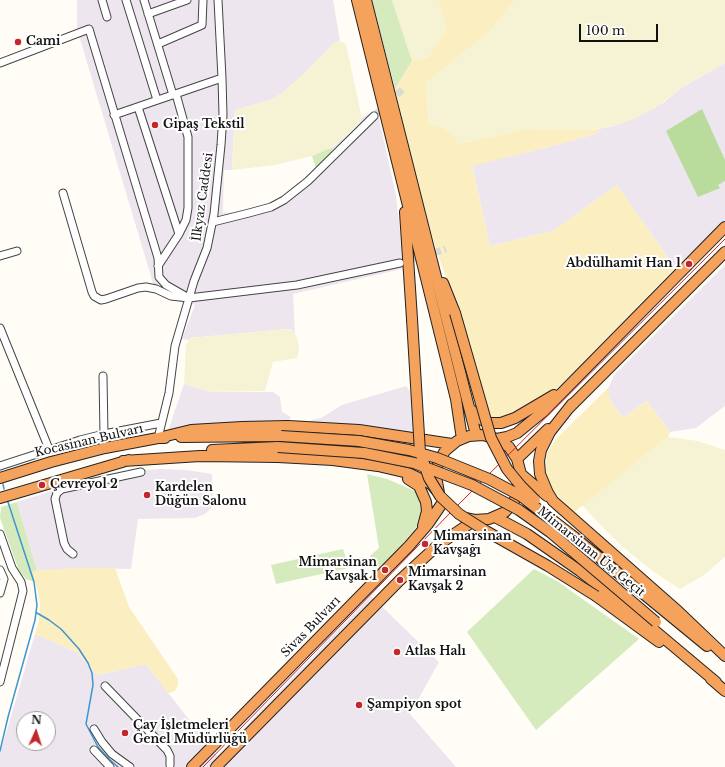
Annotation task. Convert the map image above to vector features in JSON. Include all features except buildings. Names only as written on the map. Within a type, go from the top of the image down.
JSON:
[{"type":"highway","points":[[357,0],[456,399],[462,439]]},
{"type":"highway","points":[[366,0],[476,435]]},
{"type":"highway","points":[[403,187],[420,452],[429,478],[440,496],[459,514],[596,596],[720,682]]},
{"type":"highway","points":[[496,439],[507,437],[521,430],[544,411],[725,227]]},
{"type":"highway","points":[[429,247],[455,313],[491,438],[507,469],[521,486],[573,536],[725,662]]},
{"type":"highway","points":[[517,459],[725,252]]},
{"type":"highway","points":[[469,408],[482,420],[490,423],[501,423],[515,418],[564,389]]},
{"type":"highway","points":[[553,501],[542,481],[540,456],[543,445],[550,432],[572,404]]},
{"type":"highway","points":[[158,438],[191,430],[288,426],[359,430],[452,444]]},
{"type":"highway","points":[[0,498],[123,461],[200,456],[278,457],[333,460],[378,466],[408,473],[431,484],[441,498],[456,514],[475,520],[489,520],[508,508],[518,495],[521,484],[521,474],[517,459],[509,448],[496,439],[483,435],[476,435],[462,439],[452,444],[440,458],[437,467],[436,485],[441,498]]},
{"type":"highway","name":"Mimarsinan Üst Geçit","points":[[281,436],[358,441],[409,450],[437,458],[489,479],[521,496],[573,536]]},
{"type":"highway","name":"Kocasinan Bulvarı","points":[[0,478],[79,454],[158,438],[281,436]]},
{"type":"highway","name":"Mimarsinan Üst Geçit","points":[[123,461],[199,450],[278,447],[364,453],[414,463],[472,485],[519,510],[550,532],[656,622],[720,682]]},
{"type":"highway","points":[[378,466],[412,481],[419,486],[422,491],[427,504],[427,511],[425,521],[419,535]]},
{"type":"highway","points":[[521,474],[679,612],[725,656]]},
{"type":"highway","name":"Sivas Bulvarı","points":[[192,767],[419,535],[441,498]]},
{"type":"highway","points":[[495,517],[527,534],[580,571],[720,682],[725,691]]},
{"type":"highway","points":[[216,767],[416,564],[438,545],[475,520]]},
{"type":"street","points":[[102,0],[107,17]]},
{"type":"street","points":[[126,0],[157,100]]},
{"type":"street","points":[[144,0],[188,137],[188,208],[186,220],[179,234],[158,266]]},
{"type":"street","points":[[148,14],[187,0]]},
{"type":"street","points":[[158,44],[202,25],[203,0]]},
{"type":"street","name":"İlkyaz Caddesi","points":[[158,438],[169,393],[175,346],[189,298],[207,248],[213,222],[222,130],[222,78],[218,0]]},
{"type":"street","points":[[0,63],[89,29],[158,258],[159,277],[162,281],[189,298]]},
{"type":"street","points":[[114,115],[222,78]]},
{"type":"street","points":[[138,107],[179,234]]},
{"type":"street","points":[[213,222],[249,214],[271,207],[284,200],[308,181],[374,116]]},
{"type":"street","points":[[62,193],[92,292],[94,296],[99,299],[106,299],[138,288],[146,287],[156,289],[171,296],[189,298],[297,285],[400,263]]},
{"type":"street","points":[[0,256],[17,251]]},
{"type":"street","points":[[0,328],[49,449]]},
{"type":"street","points":[[103,376],[104,434]]},
{"type":"street","points":[[0,466],[49,449],[104,434],[162,423]]},
{"type":"street","points":[[73,554],[67,549],[64,543],[55,499],[57,493],[60,490],[141,472]]},
{"type":"street","points":[[64,479],[69,488]]},
{"type":"street","points":[[0,534],[12,568],[22,582],[23,594],[0,682]]},
{"type":"street","points":[[0,593],[4,579],[1,573],[14,571]]},
{"type":"street","points":[[105,686],[167,750],[170,756],[170,766]]},
{"type":"street","points":[[94,729],[112,754],[130,767]]},
{"type":"street","points":[[94,750],[110,767]]},
{"type":"shaded area","points":[[77,0],[333,0],[340,41],[334,43],[307,71],[281,94],[270,100],[235,110],[232,170],[224,170],[223,213],[242,212],[261,207],[283,197],[301,185],[332,154],[333,147],[353,130],[360,122],[361,118],[377,110],[396,195],[402,269],[293,294],[295,334],[292,330],[287,329],[190,338],[189,340],[182,339],[195,305],[177,299],[153,283],[77,29]]},
{"type":"shaded area","points":[[392,0],[438,0],[446,30],[425,59],[412,61]]},
{"type":"shaded area","points":[[515,0],[725,0],[725,63],[681,88],[655,108],[636,118],[617,125],[589,130],[525,129],[459,144],[446,130],[429,124],[426,83],[490,31]]},
{"type":"shaded area","points":[[340,41],[346,44],[361,114],[361,120],[359,123],[339,142],[320,154],[275,165],[232,170],[235,110],[270,100],[281,94],[307,71],[334,43]]},
{"type":"shaded area","points":[[725,63],[725,220],[675,268],[617,185],[553,231],[490,246],[472,165],[599,133],[598,129],[617,125],[645,113],[664,102],[681,88]]},
{"type":"shaded area","points":[[725,265],[725,406],[696,428],[670,432],[647,401],[624,417],[612,404],[609,396],[609,387],[614,375]]},
{"type":"shaded area","points":[[287,329],[294,332],[298,340],[299,349],[297,358],[273,362],[265,391],[211,392],[184,384],[186,345],[190,338]]},
{"type":"shaded area","points":[[184,384],[211,392],[273,392],[280,397],[282,412],[291,417],[285,425],[167,434]]},
{"type":"shaded area","points":[[406,386],[410,391],[416,435],[310,426],[311,420],[321,418],[342,405]]},
{"type":"shaded area","points":[[668,437],[698,441],[725,450],[725,557],[704,575],[680,589],[654,572],[630,553],[606,531],[582,505]]},
{"type":"shaded area","points":[[160,469],[186,470],[212,474],[213,505],[211,508],[205,514],[195,518],[138,519],[131,569],[77,568],[37,571],[17,502],[93,478],[134,471]]},
{"type":"shaded area","points":[[371,596],[439,662],[410,714],[456,767],[0,767],[0,754],[35,634],[77,652],[97,675],[146,664],[217,756]]},
{"type":"green space","points":[[372,0],[392,0],[412,61],[395,89]]},
{"type":"green space","points":[[702,109],[725,160],[725,181],[718,185],[720,188],[698,197],[666,131]]},
{"type":"green space","points":[[333,147],[332,154],[316,168],[312,156]]},
{"type":"green space","points":[[367,474],[387,479],[415,491],[423,508],[419,524],[395,553],[375,571],[370,563],[370,556],[379,548]]},
{"type":"green space","points":[[17,502],[37,571],[33,571],[35,582],[26,579],[19,571],[0,518],[1,507]]},
{"type":"green space","points":[[343,549],[349,568],[276,584],[271,565]]},
{"type":"green space","points":[[534,569],[557,581],[639,639],[536,730],[467,632]]},
{"type":"sand","points":[[438,0],[515,0],[490,31],[426,83],[429,124],[446,130],[459,144],[525,129],[598,129],[599,133],[472,166],[490,246],[553,231],[617,185],[675,268],[562,384],[553,391],[504,419],[489,419],[454,298],[439,258],[424,209],[395,89],[412,61],[422,60],[428,57],[446,30]]},
{"type":"sand","points":[[609,387],[609,396],[612,404],[624,417],[647,401],[670,432],[668,437],[573,513],[550,487],[545,469],[547,454],[555,440]]},
{"type":"sand","points":[[77,568],[115,568],[129,607],[178,679],[178,685],[175,691],[168,693],[146,664],[97,675],[77,652],[35,634],[39,621],[40,605],[32,571]]},
{"type":"waterway","points":[[3,484],[4,489]]},
{"type":"waterway","points":[[0,751],[35,620],[37,605],[34,582],[8,502]]},
{"type":"waterway","points":[[37,613],[61,629],[79,649],[88,663],[92,673],[93,685],[86,724],[98,747],[118,767]]},
{"type":"tunnel","points":[[374,116],[403,89]]},
{"type":"tunnel","points":[[404,262],[446,249]]},
{"type":"tram line","points":[[203,767],[452,511],[725,239]]},
{"type":"place","name":"Cami","points":[[18,42]]},
{"type":"place","name":"Gipaş Tekstil","points":[[155,125]]},
{"type":"place","name":"Abdülhamit Han 1","points":[[689,264]]},
{"type":"place","name":"Çevreyol 2","points":[[42,485]]},
{"type":"place","name":"Kardelen Düğün Salonu","points":[[147,495]]},
{"type":"place","name":"Mimarsinan Kavşağı","points":[[425,544]]},
{"type":"place","name":"Mimarsinan Kavşak 1","points":[[385,570]]},
{"type":"place","name":"Mimarsinan Kavşak 2","points":[[400,580]]},
{"type":"place","name":"Atlas Halı","points":[[397,652]]},
{"type":"place","name":"Şampiyon spot","points":[[359,705]]},
{"type":"place","name":"Çay İşletmeleri Genel Müdürlüğü","points":[[125,733]]}]
